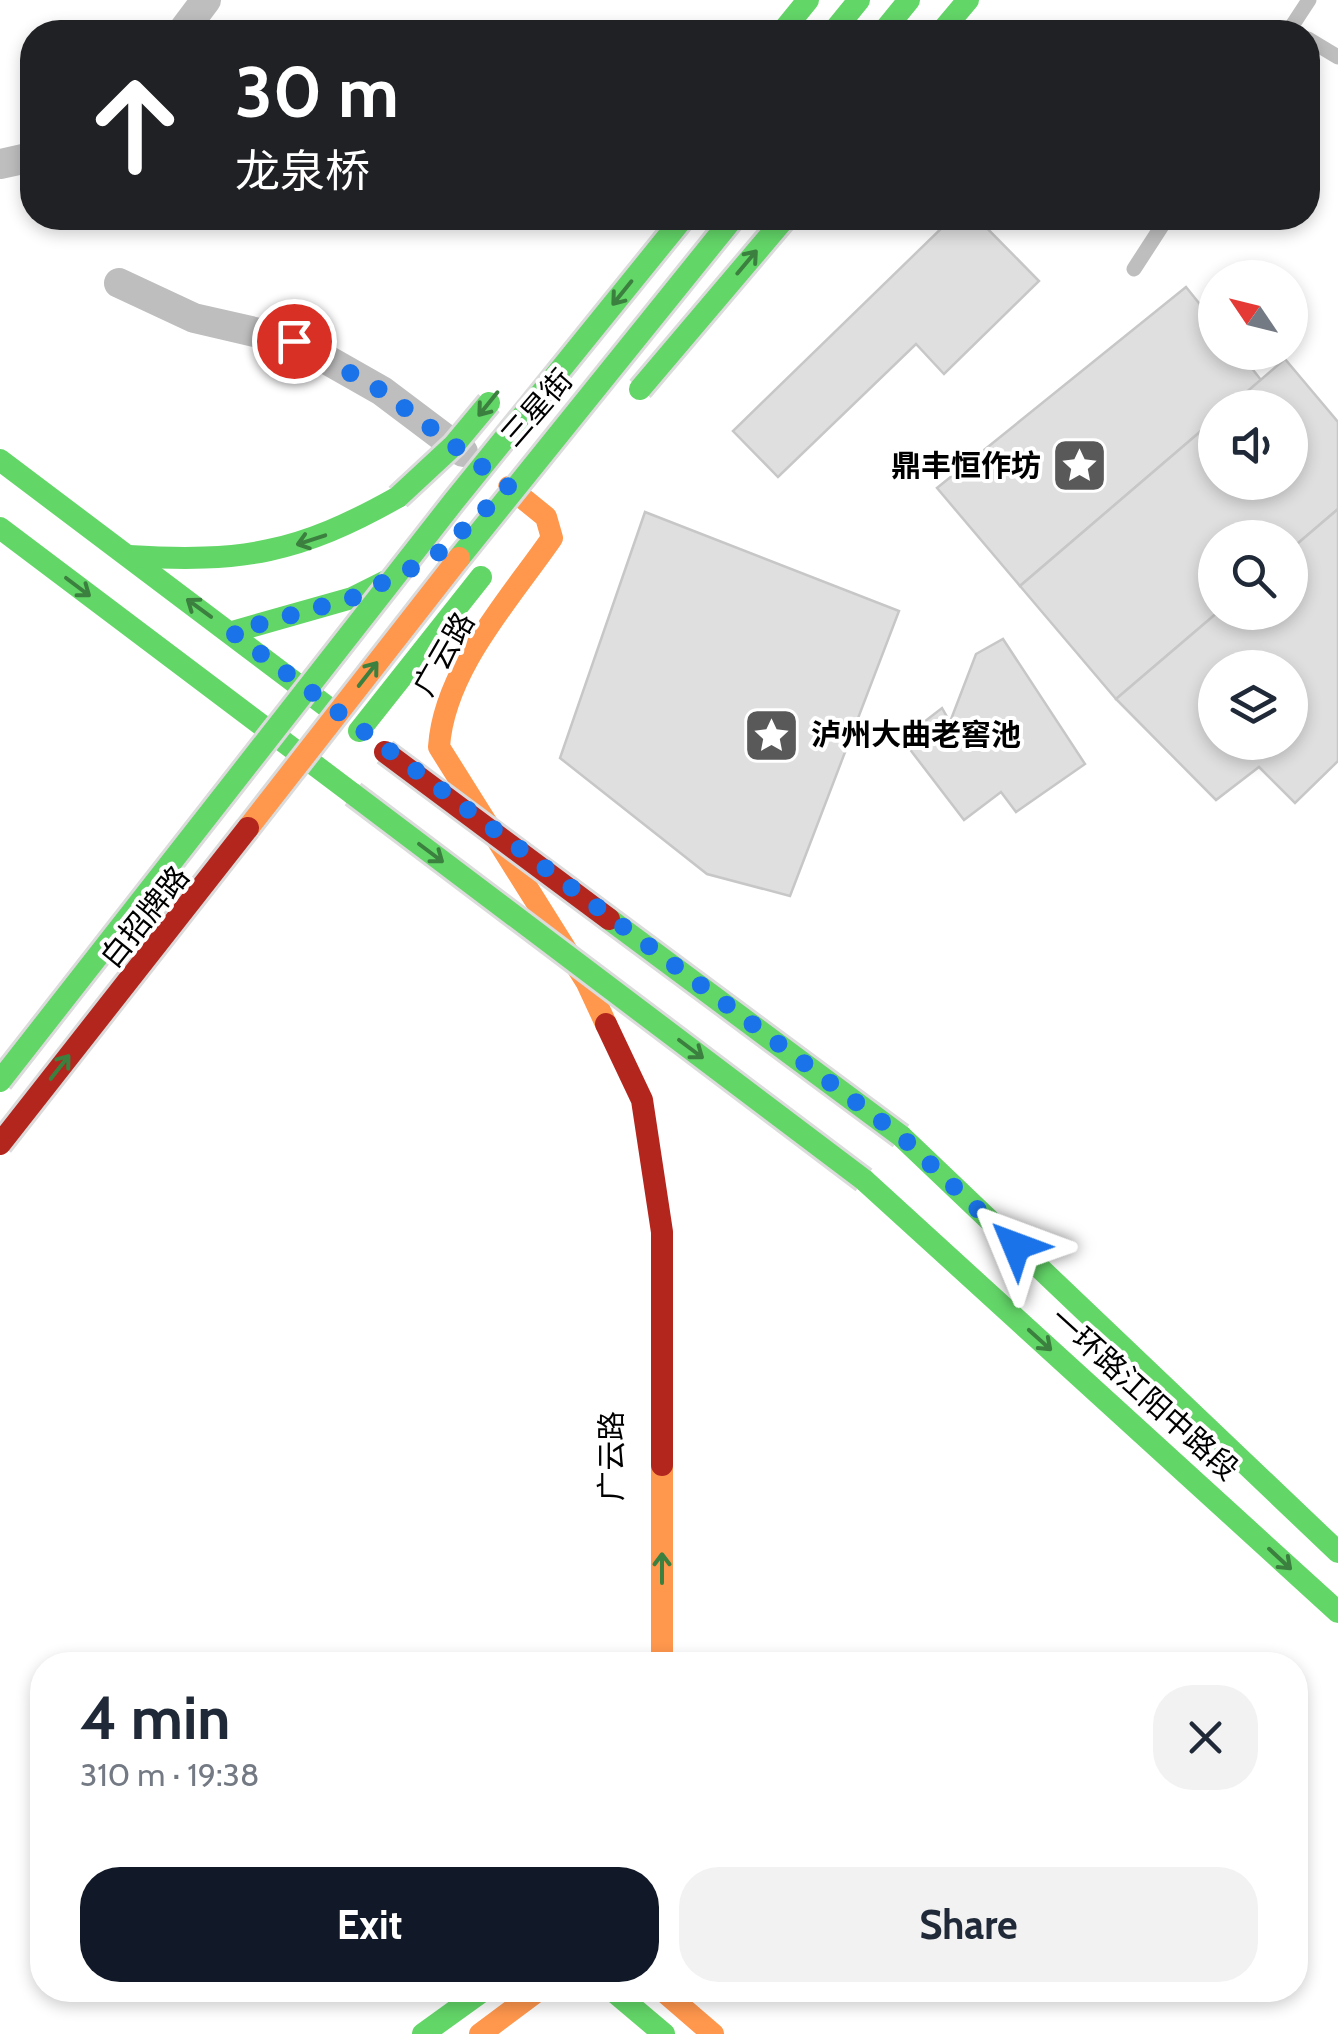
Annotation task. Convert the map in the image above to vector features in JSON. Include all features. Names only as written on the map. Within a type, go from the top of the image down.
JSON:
[{"type":"main road","points":[[792,20],[808,0]]},
{"type":"main road","points":[[842,20],[859,0]]},
{"type":"main road","points":[[893,20],[909,0]]},
{"type":"main road","points":[[912,20],[929,0]]},
{"type":"main road","points":[[951,20],[968,0]]},
{"type":"main road","points":[[0,1081],[430,532],[673,230]]},
{"type":"main road","points":[[0,1144],[486,523],[723,230]]},
{"type":"main road","name":"三星街","points":[[232,632],[352,598],[434,557],[509,487],[732,230]]},
{"type":"main road","points":[[620,412],[775,230]]},
{"type":"main road","points":[[129,556],[211,562],[256,558],[343,530],[398,497],[454,445],[500,388]]},
{"type":"main road","points":[[0,460],[359,731],[487,570]]},
{"type":"main road","name":"广云路","points":[[509,487],[546,517],[552,538],[450,694],[436,731],[438,746],[586,983],[642,1100],[662,1232],[662,1652]]},
{"type":"main road","points":[[519,532],[557,487]]},
{"type":"main road","points":[[0,528],[318,769]]},
{"type":"main road","name":"一环路江阳中路段","points":[[359,731],[901,1136],[1338,1552]]},
{"type":"main road","name":"一环路江阳中路段","points":[[318,769],[864,1180],[1338,1612]]},
{"type":"main road","name":"广云路","points":[[642,1652],[642,1235],[654,1188]]},
{"type":"main road","points":[[423,2034],[467,2002]]},
{"type":"main road","points":[[480,2034],[523,2002]]},
{"type":"main road","points":[[626,2002],[664,2034]]},
{"type":"main road","points":[[676,2002],[713,2034]]},
{"type":"street","points":[[118,283],[194,318],[294,341],[382,391],[509,487]]},
{"type":"street","points":[[222,824],[241,784],[254,718]]},
{"type":"street","name":"白招牌路","points":[[0,1099],[222,824],[254,798],[318,769]]},
{"type":"lane","points":[[1134,270],[1160,230]]},
{"type":"building","points":[[940,230],[989,230],[1039,281],[944,374],[916,344],[778,477],[733,431]]},
{"type":"building","points":[[1186,287],[1198,302],[1198,370],[1253,370],[1261,380],[1249,390],[1198,390],[1198,434],[1020,586],[937,488]]},
{"type":"building","points":[[1272,370],[1294,370],[1338,422],[1338,509],[1308,535],[1308,520],[1198,520],[1198,629],[1116,699],[1020,586],[1198,434],[1198,500],[1308,500],[1308,390],[1249,390]]},
{"type":"building","points":[[1338,509],[1338,761],[1295,803],[1259,767],[1216,800],[1116,699],[1198,629],[1308,630],[1308,535]]},
{"type":"building","points":[[645,512],[899,611],[790,896],[707,874],[560,758]]},
{"type":"building","points":[[1003,639],[1085,764],[1016,812],[1001,792],[964,820],[902,739],[942,708],[950,722],[976,654]]},
{"type":"traffic: fast","points":[[792,20],[808,0]]},
{"type":"traffic: fast","points":[[843,20],[859,0]]},
{"type":"traffic: fast","points":[[893,20],[909,0]]},
{"type":"traffic: fast","points":[[951,20],[968,0]]},
{"type":"traffic: fast","points":[[0,1081],[454,501],[673,230]]},
{"type":"traffic: fast","points":[[459,558],[723,230]]},
{"type":"traffic: fast","points":[[640,389],[775,230]]},
{"type":"traffic: fast","points":[[398,497],[454,445],[489,403]]},
{"type":"traffic: fast","points":[[0,460],[334,712]]},
{"type":"traffic: fast","points":[[129,556],[205,558],[269,550],[330,531],[398,497]]},
{"type":"traffic: fast","points":[[0,528],[353,794]]},
{"type":"traffic: fast","points":[[359,731],[481,577]]},
{"type":"traffic: fast","points":[[232,632],[352,598],[392,578]]},
{"type":"traffic: fast","points":[[353,794],[864,1180]]},
{"type":"traffic: fast","points":[[609,919],[901,1136]]},
{"type":"traffic: fast","points":[[901,1136],[1338,1552]]},
{"type":"traffic: fast","points":[[864,1180],[1338,1612]]},
{"type":"traffic: fast","points":[[423,2034],[467,2002]]},
{"type":"traffic: fast","points":[[626,2002],[664,2034]]},
{"type":"traffic: slow","points":[[509,487],[546,517],[552,538],[466,663],[453,690],[439,747],[587,983],[606,1024]]},
{"type":"traffic: slow","points":[[248,828],[459,558]]},
{"type":"traffic: slow","points":[[662,1465],[662,1652]]},
{"type":"traffic: slow","points":[[480,2034],[523,2002]]},
{"type":"traffic: slow","points":[[676,2002],[713,2034]]},
{"type":"traffic: jam","points":[[385,752],[609,919]]},
{"type":"traffic: jam","points":[[0,1144],[248,828]]},
{"type":"traffic: jam","points":[[606,1024],[642,1100],[662,1232],[662,1465]]},
{"type":"place","name":"鼎丰恒作坊","points":[[1080,466]]},
{"type":"place","name":"泸州大曲老窖池","points":[[772,735]]},
{"type":"route","points":[[294,341],[382,391],[509,487],[434,557],[352,598],[232,632],[385,752],[901,1136],[1016,1246]]}]
